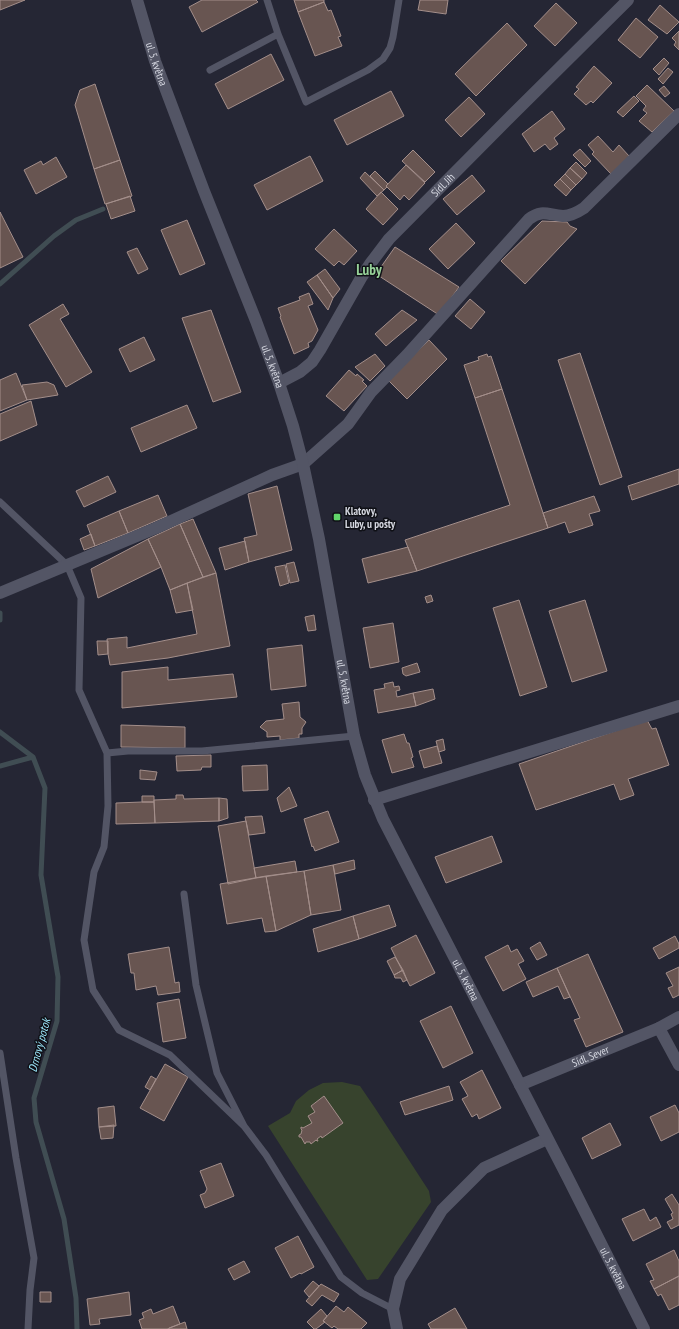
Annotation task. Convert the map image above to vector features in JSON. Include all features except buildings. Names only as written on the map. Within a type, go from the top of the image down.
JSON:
[{"type":"street","name":"ul. 5. května","points":[[136,0],[155,61],[279,383],[293,426],[303,464],[319,539],[354,736],[374,800],[644,1329]]},
{"type":"street","name":"Sídl. Jih","points":[[279,383],[300,372],[312,362],[361,278],[389,240],[512,114],[628,0]]},
{"type":"street","points":[[0,592],[156,528],[272,474],[303,464],[348,424],[371,392],[407,355],[529,220],[538,214],[544,213],[563,216],[584,208],[679,114]]},
{"type":"street","points":[[374,800],[679,706]]},
{"type":"street","name":"Sídl. Sever","points":[[520,1085],[659,1028],[679,1018]]},
{"type":"street","points":[[659,1028],[679,1065]]},
{"type":"street","points":[[397,1329],[393,1309],[400,1279],[442,1210],[484,1168],[547,1139]]},
{"type":"lane","points":[[267,0],[278,34],[306,102],[368,70],[383,59],[390,48],[393,37],[399,0]]},
{"type":"lane","points":[[210,70],[278,34]]},
{"type":"lane","points":[[0,502],[67,565],[81,598],[80,690],[107,753],[108,806],[104,847],[94,872],[84,940],[93,990],[119,1030],[170,1055],[244,1126],[266,1155],[341,1277],[362,1293],[393,1309]]},
{"type":"lane","points":[[107,753],[128,751],[202,751],[354,736]]},
{"type":"lane","points":[[184,894],[196,985],[217,1073],[244,1126]]},
{"type":"lane","points":[[0,1053],[16,1158],[34,1258],[30,1290],[28,1329]]},
{"type":"green space","points":[[342,1082],[360,1086],[429,1191],[431,1202],[378,1279],[367,1280],[268,1126],[290,1113],[296,1101],[309,1090],[323,1083]]},
{"type":"waterway","points":[[0,284],[54,236],[76,220],[103,209]]},
{"type":"waterway","name":"Drnový potok","points":[[0,613],[0,620]]},
{"type":"waterway","name":"Drnový potok","points":[[0,732],[33,757],[45,788],[41,875],[58,977],[57,1021],[34,1098],[36,1122],[64,1219],[76,1298],[77,1329]]},
{"type":"waterway","points":[[0,766],[33,757]]},
{"type":"place","name":"Klatovy, Luby, u pošty","points":[[337,517]]},
{"type":"district","name":"Luby","points":[[369,269]]}]
